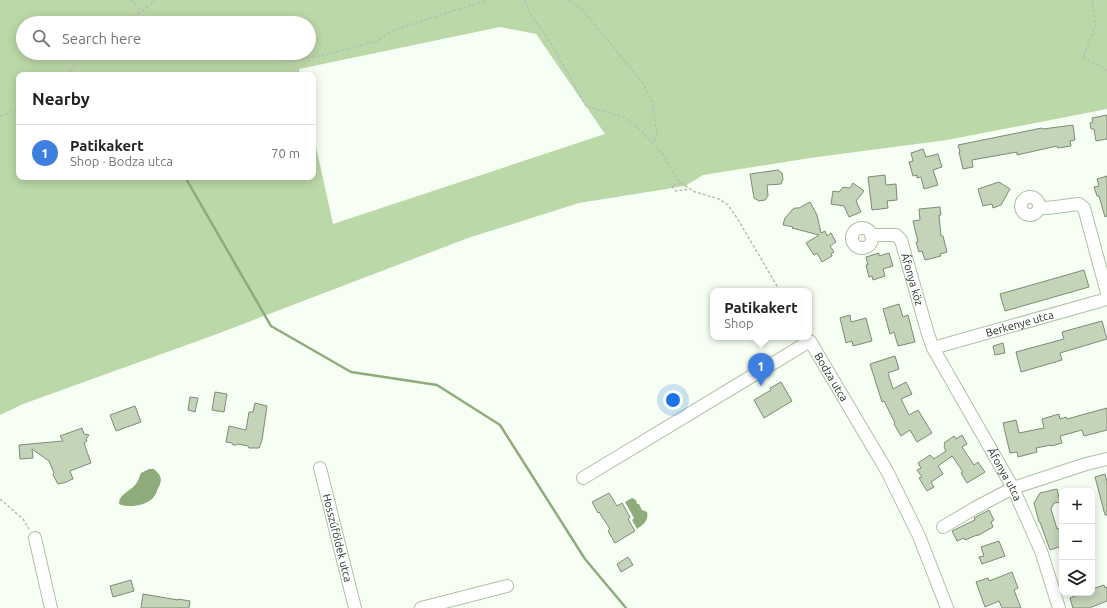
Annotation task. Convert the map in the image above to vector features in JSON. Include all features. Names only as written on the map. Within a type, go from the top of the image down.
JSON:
[{"type":"street","points":[[1038,206],[1047,208],[1079,204],[1084,208],[1107,293]]},
{"type":"street","name":"Áfonya köz","points":[[871,235],[896,235],[902,240],[933,348]]},
{"type":"street","name":"Berkenye utca","points":[[933,348],[1107,300]]},
{"type":"street","name":"Bodza utca","points":[[583,478],[810,341],[887,471],[919,536],[947,608]]},
{"type":"street","name":"Áfonya utca","points":[[933,348],[1013,488],[1041,551],[1059,608]]},
{"type":"street","points":[[943,527],[1013,488],[1086,464],[1107,459]]},
{"type":"street","name":"Hosszúföldek utca","points":[[320,468],[355,608]]},
{"type":"street","points":[[35,538],[51,608]]},
{"type":"street","points":[[421,608],[507,586]]},
{"type":"path","points":[[131,0],[141,11]]},
{"type":"path","points":[[135,16],[156,0]]},
{"type":"path","points":[[316,56],[377,41],[394,30],[487,0]]},
{"type":"path","points":[[525,0],[530,12],[549,40],[586,106],[624,117],[653,143],[664,156],[675,176],[681,183],[695,192],[719,200],[728,205],[778,288]]},
{"type":"path","points":[[569,0],[581,8],[642,82],[652,101],[657,134],[653,143]]},
{"type":"path","points":[[1092,0],[1096,25],[1083,57],[1107,70]]},
{"type":"path","points":[[69,72],[80,60]]},
{"type":"path","points":[[282,62],[294,60]]},
{"type":"path","points":[[0,115],[16,110]]},
{"type":"path","points":[[681,183],[672,185],[676,192],[690,189]]},
{"type":"path","points":[[0,499],[23,519],[35,538]]},
{"type":"shaded area","points":[[0,0],[1107,0],[1107,109],[947,140],[810,158],[703,175],[685,186],[579,203],[468,238],[217,334],[23,404],[0,415]]},
{"type":"shaded area","points":[[149,469],[154,469],[160,475],[161,479],[156,494],[153,498],[136,506],[119,504],[122,495],[136,484],[141,473]]},
{"type":"shaded area","points":[[632,498],[636,500],[637,504],[639,504],[642,510],[647,512],[646,520],[637,529],[632,520],[634,518],[625,502]]},
{"type":"building","points":[[1107,115],[1107,139],[1096,141],[1094,129],[1091,129],[1090,123],[1093,122],[1092,118]]},
{"type":"building","points":[[1073,125],[1075,140],[1070,141],[1071,146],[1058,148],[1057,146],[1017,155],[1017,152],[972,160],[973,167],[963,169],[958,145],[1042,128]]},
{"type":"building","points":[[923,149],[926,157],[938,154],[942,167],[933,170],[938,185],[924,189],[921,177],[917,178],[917,175],[913,176],[909,162],[913,161],[911,153]]},
{"type":"building","points":[[778,170],[782,173],[783,179],[781,184],[767,185],[768,196],[765,200],[759,201],[754,198],[750,174]]},
{"type":"building","points":[[885,175],[886,185],[896,184],[897,200],[887,201],[888,208],[872,210],[868,177]]},
{"type":"building","points":[[1107,176],[1107,216],[1105,217],[1099,196],[1097,196],[1094,187],[1099,186],[1097,179]]},
{"type":"building","points":[[999,182],[1010,189],[1001,205],[993,208],[992,204],[983,206],[978,189]]},
{"type":"building","points":[[853,183],[864,191],[856,201],[861,212],[849,217],[844,206],[831,204],[833,191],[839,192],[843,187],[850,188]]},
{"type":"building","points":[[810,202],[817,215],[821,233],[825,231],[827,236],[831,233],[836,242],[830,246],[834,252],[831,254],[832,256],[822,262],[817,253],[814,255],[806,243],[819,235],[783,225],[785,218],[793,209],[799,208]]},
{"type":"building","points":[[940,207],[941,215],[939,215],[941,236],[943,236],[947,252],[940,254],[941,256],[925,260],[922,251],[919,252],[913,221],[920,220],[919,209]]},
{"type":"building","points":[[879,253],[879,256],[889,253],[893,266],[883,269],[885,276],[873,280],[872,276],[869,277],[866,257]]},
{"type":"building","points":[[1084,270],[1089,287],[1005,311],[1000,294]]},
{"type":"building","points":[[899,304],[903,317],[908,315],[915,342],[898,346],[894,332],[890,334],[883,309]]},
{"type":"building","points":[[850,315],[851,322],[866,318],[872,341],[853,346],[852,341],[846,343],[840,318]]},
{"type":"building","points":[[1102,321],[1107,339],[1060,353],[1062,360],[1021,372],[1016,352],[1064,339],[1062,332]]},
{"type":"building","points":[[1003,343],[1005,353],[995,355],[993,346]]},
{"type":"building","points":[[895,356],[899,369],[888,373],[893,389],[906,382],[912,394],[901,399],[909,415],[918,410],[932,433],[917,442],[910,430],[901,436],[884,401],[882,402],[870,364]]},
{"type":"building","points":[[781,382],[792,401],[764,418],[754,400]]},
{"type":"building","points":[[215,392],[227,394],[224,412],[212,410]]},
{"type":"building","points":[[190,397],[198,398],[195,412],[188,410]]},
{"type":"building","points":[[255,403],[267,406],[262,440],[259,448],[249,448],[248,446],[238,444],[233,445],[232,443],[226,442],[229,426],[246,430],[249,412],[253,412]]},
{"type":"building","points":[[135,406],[141,422],[116,431],[110,415]]},
{"type":"building","points":[[1107,408],[1107,430],[1084,436],[1082,430],[1060,436],[1062,443],[1036,448],[1037,452],[1018,457],[1017,452],[1010,453],[1003,423],[1016,420],[1019,433],[1044,428],[1042,419],[1059,414],[1060,419],[1066,417],[1067,419]]},
{"type":"building","points":[[82,428],[84,434],[89,435],[86,439],[87,441],[84,443],[91,463],[70,471],[73,479],[67,482],[58,484],[53,475],[54,473],[49,461],[32,449],[33,458],[20,459],[19,445],[63,441],[60,436]]},
{"type":"building","points":[[962,435],[967,444],[962,447],[974,465],[978,462],[985,472],[967,483],[961,473],[963,472],[952,456],[938,466],[943,474],[931,482],[934,487],[927,491],[919,478],[922,477],[917,470],[921,468],[918,463],[930,455],[934,459],[946,451],[944,443],[954,436],[956,439]]},
{"type":"building","points":[[1105,474],[1107,482],[1107,515],[1105,515],[1095,477]]},
{"type":"building","points":[[1057,489],[1059,498],[1059,502],[1054,503],[1051,509],[1057,529],[1059,528],[1059,547],[1050,550],[1039,522],[1034,503],[1040,493]]},
{"type":"building","points":[[609,493],[617,506],[622,503],[630,517],[628,519],[635,531],[615,543],[608,531],[610,529],[592,502]]},
{"type":"building","points":[[989,510],[994,520],[991,522],[993,527],[977,536],[965,540],[964,538],[957,541],[952,531],[975,520],[974,518]]},
{"type":"building","points":[[999,541],[1005,556],[982,564],[979,557],[984,556],[981,547]]},
{"type":"building","points":[[628,557],[633,565],[621,572],[617,564]]},
{"type":"building","points":[[1012,572],[1018,588],[1014,590],[1021,608],[1002,608],[999,601],[985,607],[976,582],[988,578],[989,581]]},
{"type":"building","points":[[131,580],[134,591],[113,597],[110,586]]},
{"type":"building","points":[[1104,585],[1105,588],[1107,587],[1107,601],[1089,608],[1073,608],[1070,598],[1075,596],[1095,596],[1095,588]]},
{"type":"building","points":[[143,594],[190,601],[189,608],[141,608]]},
{"type":"waterway","points":[[187,180],[271,326],[351,372],[437,385],[500,425],[585,559],[626,608]]},
{"type":"place","name":"Patikakert","points":[[761,386]]}]
